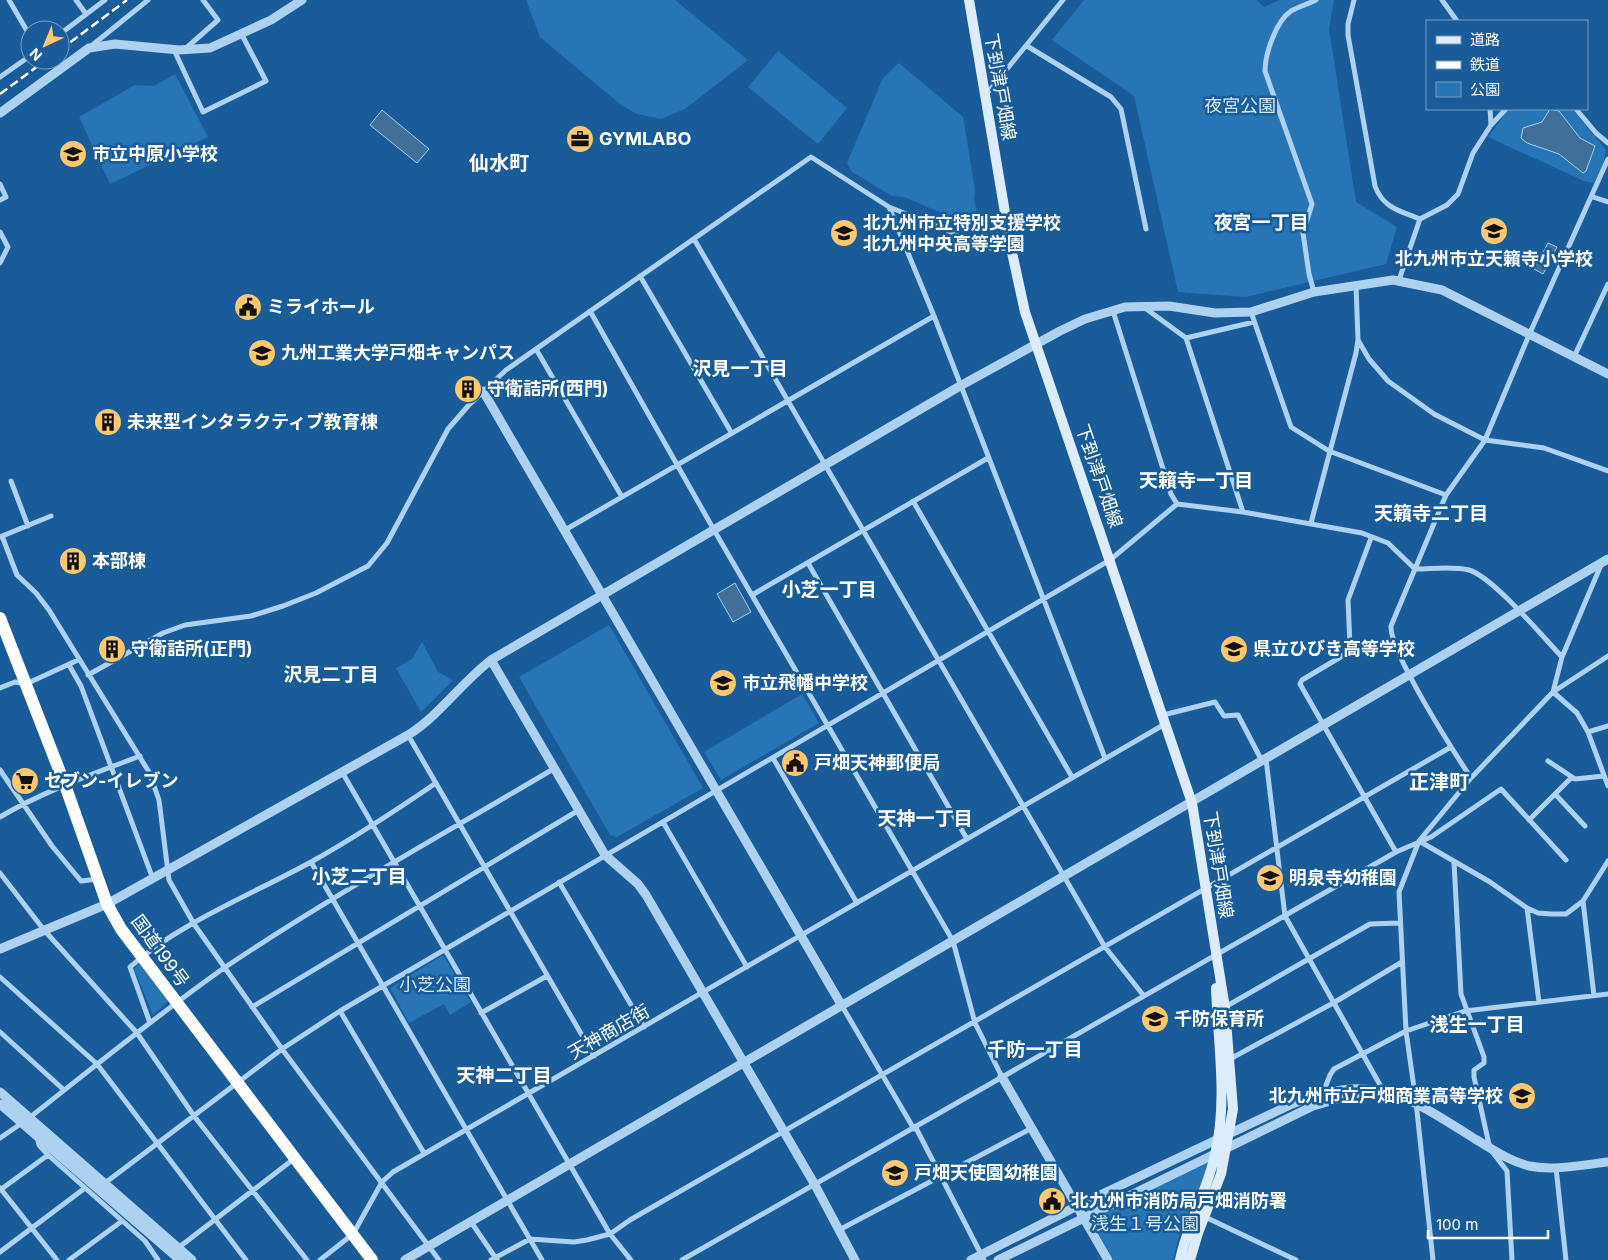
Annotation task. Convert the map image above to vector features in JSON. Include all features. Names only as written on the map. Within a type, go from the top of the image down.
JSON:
[{"type":"highway","name":"国道199号","points":[[0,618],[65,785],[107,904],[141,957],[239,1082],[372,1260]]},
{"type":"main road","name":"下到津戸畑線","points":[[969,0],[1011,248],[1025,312],[1192,803],[1215,957],[1225,1008],[1233,1109],[1230,1134],[1221,1174],[1190,1260]]},
{"type":"main road","name":"下到津戸畑線","points":[[1180,1260],[1185,1238],[1209,1178],[1218,1140],[1222,1086],[1215,957]]},
{"type":"street","points":[[9,0],[21,20]]},
{"type":"street","points":[[76,0],[86,14]]},
{"type":"street","points":[[70,26],[105,0]]},
{"type":"street","points":[[0,113],[89,48],[148,0]]},
{"type":"street","points":[[185,50],[218,20],[203,0]]},
{"type":"street","points":[[89,48],[115,44],[174,50],[210,48],[242,35],[271,20],[302,0]]},
{"type":"street","points":[[985,96],[1063,0]]},
{"type":"street","points":[[1314,292],[1309,274],[1303,233],[1312,204],[1268,80],[1265,60],[1283,20],[1290,12],[1316,0]]},
{"type":"street","points":[[1354,0],[1348,24],[1348,35],[1379,196],[1389,207],[1420,219]]},
{"type":"street","points":[[1442,0],[1456,20]]},
{"type":"street","points":[[174,50],[203,112],[266,81],[242,35]]},
{"type":"street","points":[[1027,46],[1118,103],[1146,229]]},
{"type":"street","points":[[0,77],[20,63]]},
{"type":"street","points":[[1490,110],[1492,125]]},
{"type":"street","points":[[1399,280],[1420,219],[1447,204],[1458,194],[1473,153],[1492,125],[1505,110]]},
{"type":"street","points":[[1577,110],[1596,133],[1608,143]]},
{"type":"street","points":[[88,675],[163,633],[185,625],[251,616],[283,606],[316,593],[372,563],[382,551],[448,429],[483,391],[506,370],[811,157],[889,207],[993,250],[1011,248]]},
{"type":"street","points":[[1471,778],[1410,675],[1390,635],[1395,614],[1446,495],[1485,440],[1529,335],[1608,159]]},
{"type":"street","points":[[0,184],[6,197],[0,200]]},
{"type":"street","points":[[1593,196],[1608,202]]},
{"type":"street","points":[[889,207],[934,316],[1105,758]]},
{"type":"street","points":[[0,232],[8,247],[0,263]]},
{"type":"street","points":[[694,239],[865,530],[1105,947],[1144,996]]},
{"type":"street","points":[[640,276],[732,432]]},
{"type":"street","points":[[0,949],[107,904],[408,735],[437,714],[475,673],[491,660],[960,386],[1036,343],[1085,319],[1125,307],[1142,306],[1169,306],[1214,313],[1251,312],[1314,292],[1356,284],[1399,280],[1442,290],[1608,374]]},
{"type":"street","points":[[1311,523],[1358,340],[1356,284]]},
{"type":"street","points":[[1574,357],[1608,284]]},
{"type":"street","points":[[1142,306],[1186,338],[1243,512]]},
{"type":"street","points":[[590,311],[714,530],[954,941],[975,1023],[1002,1077],[1108,1260]]},
{"type":"street","points":[[1112,311],[1171,494],[1177,504]]},
{"type":"street","points":[[1251,312],[1291,427],[1329,451],[1446,495]]},
{"type":"street","points":[[565,530],[934,316]]},
{"type":"street","points":[[1186,338],[1254,322]]},
{"type":"street","points":[[1358,340],[1369,359],[1388,381],[1434,414],[1485,440],[1544,448],[1608,471]]},
{"type":"street","points":[[536,349],[622,497]]},
{"type":"street","points":[[483,391],[915,1129],[982,1257]]},
{"type":"street","points":[[752,595],[988,458]]},
{"type":"street","points":[[11,481],[28,526]]},
{"type":"street","points":[[913,501],[1072,778]]},
{"type":"street","points":[[105,1183],[282,1049],[340,1011],[605,854],[717,791],[1110,560],[1177,504],[1243,512],[1362,533],[1388,543],[1415,569],[1467,570],[1479,574],[1519,610],[1562,657]]},
{"type":"street","points":[[51,516],[1,536],[17,575],[36,593],[49,610],[78,660],[140,756],[156,787],[169,880],[194,924],[252,1007],[439,1260]]},
{"type":"street","points":[[1371,538],[1348,600],[1350,646],[1344,655],[1302,680],[1300,684],[1396,852]]},
{"type":"street","points":[[405,1260],[1192,803],[1519,610],[1605,562]]},
{"type":"street","points":[[1552,692],[1562,657],[1605,562]]},
{"type":"street","points":[[808,563],[967,839]]},
{"type":"street","points":[[1433,1260],[1416,1102],[1406,1031],[1399,923],[1399,892],[1419,840],[1471,778],[1552,692],[1608,656]]},
{"type":"street","points":[[0,688],[15,682],[26,684],[78,660]]},
{"type":"street","points":[[491,660],[605,854],[638,884],[785,1132],[855,1260]]},
{"type":"street","points":[[69,665],[81,686],[153,879]]},
{"type":"street","points":[[1552,692],[1577,713],[1588,732],[1608,786]]},
{"type":"street","name":"天神商店街","points":[[382,1182],[393,1172],[424,1153],[1072,778],[1164,719],[1215,702],[1224,716],[1238,715],[1264,760]]},
{"type":"street","points":[[1588,732],[1608,726]]},
{"type":"street","points":[[408,735],[594,1056]]},
{"type":"street","points":[[471,1222],[494,1259],[530,1240],[574,1242],[610,1234],[630,1220],[975,1023],[1364,794],[1451,746]]},
{"type":"street","points":[[0,817],[24,803],[65,785],[140,756]]},
{"type":"street","points":[[773,758],[857,903]]},
{"type":"street","points":[[1264,760],[1285,916],[1384,1092]]},
{"type":"street","points":[[1548,761],[1571,778],[1592,779],[1604,776]]},
{"type":"street","points":[[0,1138],[26,1120],[176,1002],[225,968],[333,899],[555,768]]},
{"type":"street","points":[[0,770],[52,846],[81,881],[98,879]]},
{"type":"street","points":[[342,771],[569,1165],[610,1234],[631,1260]]},
{"type":"street","points":[[1529,820],[1571,778]]},
{"type":"street","points":[[150,1023],[130,967],[141,957],[194,924],[312,862],[373,826],[436,783]]},
{"type":"street","points":[[682,1260],[915,1129],[1002,1077],[1396,852],[1419,840],[1431,837],[1501,789],[1566,860]]},
{"type":"street","points":[[1555,794],[1585,826]]},
{"type":"street","points":[[252,1007],[358,941],[579,810]]},
{"type":"street","points":[[663,822],[748,967]]},
{"type":"street","points":[[1419,840],[1538,913],[1566,914],[1583,901],[1608,861]]},
{"type":"street","points":[[312,862],[382,985],[468,1128],[542,1260]]},
{"type":"street","points":[[1454,862],[1461,994],[1465,1011],[1484,1057],[1484,1063],[1474,1070],[1474,1077],[1490,1148],[1506,1171],[1512,1260]]},
{"type":"street","points":[[0,873],[44,930],[138,1033],[194,1116],[307,1260]]},
{"type":"street","points":[[559,882],[644,1027]]},
{"type":"street","points":[[1583,901],[1594,996]]},
{"type":"street","points":[[1527,908],[1539,1002]]},
{"type":"street","points":[[1225,1008],[1311,960],[1370,924],[1399,923]]},
{"type":"street","points":[[1230,1059],[1335,1002],[1402,962]]},
{"type":"street","points":[[481,1013],[547,976]]},
{"type":"street","points":[[0,977],[97,1064],[246,1260]]},
{"type":"street","points":[[1323,1093],[1334,1069],[1406,1031],[1465,1011],[1608,994]]},
{"type":"street","points":[[340,1011],[424,1153]]},
{"type":"street","points":[[0,1032],[64,1090]]},
{"type":"street","points":[[971,1260],[982,1257],[1078,1206],[1292,1104],[1323,1093],[1362,1088],[1384,1092],[1416,1102],[1490,1148],[1528,1166],[1556,1168],[1608,1162]]},
{"type":"street","points":[[0,1092],[26,1120],[36,1134],[180,1260]]},
{"type":"street","points":[[998,1260],[1215,1156],[1313,1106],[1349,1095],[1384,1092]]},
{"type":"street","points":[[0,1104],[26,1120],[105,1183],[192,1260]]},
{"type":"street","points":[[839,1230],[1032,1128]]},
{"type":"street","points":[[36,1134],[39,1145],[48,1155],[145,1241],[153,1259]]},
{"type":"street","points":[[48,1155],[0,1189],[57,1260]]},
{"type":"street","points":[[178,1248],[295,1158]]},
{"type":"street","points":[[1556,1168],[1566,1260]]},
{"type":"street","points":[[320,1260],[353,1234],[382,1182]]},
{"type":"street","points":[[0,1252],[85,1188]]},
{"type":"street","points":[[1205,1217],[1296,1260]]},
{"type":"street","points":[[69,1260],[122,1221]]},
{"type":"green space","points":[[526,0],[675,0],[748,60],[685,109],[661,119],[637,114],[621,105],[540,37]]},
{"type":"green space","name":"夜宮公園","points":[[1084,0],[1257,0],[1264,7],[1279,0],[1334,0],[1329,29],[1356,202],[1397,227],[1386,264],[1246,297],[1178,292],[1134,96],[1052,40]]},
{"type":"green space","points":[[778,51],[847,108],[818,144],[748,87]]},
{"type":"green space","points":[[899,63],[963,117],[978,220],[970,225],[904,197],[892,196],[852,172],[847,163],[883,78]]},
{"type":"green space","points":[[175,74],[208,137],[110,184],[79,117],[135,85],[154,86]]},
{"type":"green space","points":[[1508,110],[1573,110],[1606,150],[1603,164],[1594,183],[1584,181],[1488,137]]},
{"type":"green space","points":[[609,625],[703,788],[617,837],[610,835],[519,677]]},
{"type":"green space","points":[[422,642],[438,672],[453,680],[421,712],[396,668],[412,659]]},
{"type":"green space","points":[[802,694],[819,723],[721,780],[704,752]]},
{"type":"green space","name":"小芝公園","points":[[443,955],[471,1002],[450,1015],[444,1004],[409,1023],[390,988]]},
{"type":"green space","points":[[140,963],[168,1001],[153,1015],[134,969]]},
{"type":"green space","name":"浅生１号公園","points":[[1211,1154],[1206,1176],[1181,1228],[1173,1260],[1114,1260],[1085,1211]]},
{"type":"shaded area","points":[[382,110],[429,149],[417,163],[370,125]]},
{"type":"shaded area","points":[[1549,110],[1559,111],[1580,138],[1595,146],[1586,171],[1583,173],[1559,154],[1527,143],[1521,138],[1523,128],[1542,122]]},
{"type":"shaded area","points":[[1548,243],[1557,247],[1543,274],[1534,269]]},
{"type":"shaded area","points":[[735,583],[751,612],[733,622],[717,594]]},
{"type":"railway","points":[[70,43],[127,0]]},
{"type":"railway","points":[[0,94],[32,70]]},
{"type":"place","name":"GYMLABO","points":[[580,139]]},
{"type":"place","name":"市立中原小学校","points":[[73,154]]},
{"type":"place","name":"北九州市立天籟寺小学校","points":[[1494,231]]},
{"type":"place","name":"北九州市立特別支援学校 北九州中央高等学園","points":[[844,233]]},
{"type":"place","name":"ミライホール","points":[[248,307]]},
{"type":"place","name":"九州工業大学戸畑キャンパス","points":[[262,353]]},
{"type":"place","name":"守衛詰所(西門)","points":[[468,389]]},
{"type":"place","name":"未来型インタラクティブ教育棟","points":[[108,422]]},
{"type":"place","name":"本部棟","points":[[73,561]]},
{"type":"place","name":"守衛詰所(正門)","points":[[112,649]]},
{"type":"place","name":"県立ひびき高等学校","points":[[1234,649]]},
{"type":"place","name":"市立飛幡中学校","points":[[723,683]]},
{"type":"place","name":"戸畑天神郵便局","points":[[795,763]]},
{"type":"place","name":"セブン-イレブン","points":[[25,781]]},
{"type":"place","name":"明泉寺幼稚園","points":[[1270,878]]},
{"type":"place","name":"千防保育所","points":[[1155,1019]]},
{"type":"place","name":"北九州市立戸畑商業高等学校","points":[[1522,1096]]},
{"type":"place","name":"戸畑天使園幼稚園","points":[[895,1173]]},
{"type":"place","name":"北九州市消防局戸畑消防署","points":[[1052,1201]]},
{"type":"district","name":"仙水町","points":[[499,163]]},
{"type":"district","name":"夜宮一丁目","points":[[1261,222]]},
{"type":"district","name":"沢見一丁目","points":[[740,368]]},
{"type":"district","name":"天籟寺一丁目","points":[[1196,480]]},
{"type":"district","name":"天籟寺二丁目","points":[[1431,513]]},
{"type":"district","name":"小芝一丁目","points":[[829,589]]},
{"type":"district","name":"沢見二丁目","points":[[331,674]]},
{"type":"district","name":"正津町","points":[[1439,782]]},
{"type":"district","name":"天神一丁目","points":[[925,818]]},
{"type":"district","name":"小芝二丁目","points":[[359,876]]},
{"type":"district","name":"浅生一丁目","points":[[1477,1024]]},
{"type":"district","name":"千防一丁目","points":[[1035,1049]]},
{"type":"district","name":"天神二丁目","points":[[504,1075]]}]
